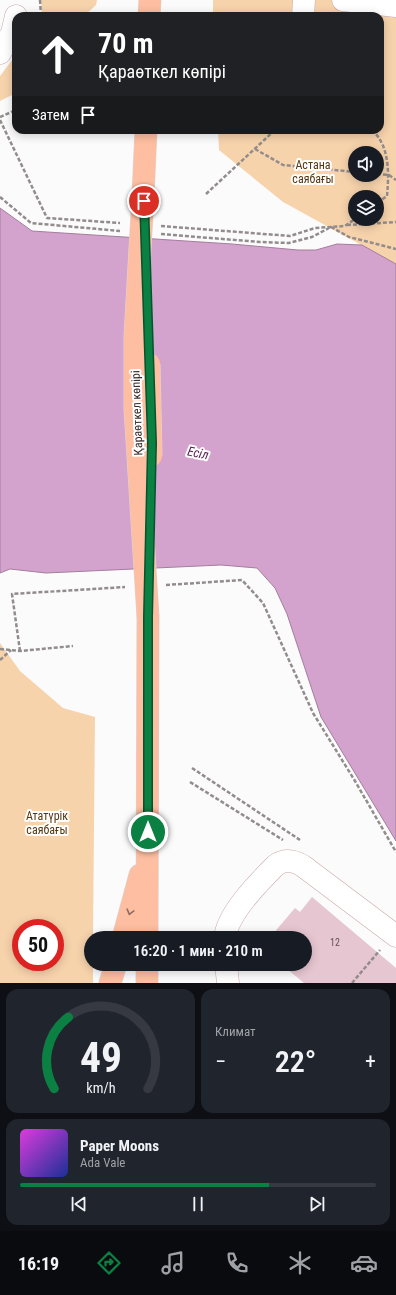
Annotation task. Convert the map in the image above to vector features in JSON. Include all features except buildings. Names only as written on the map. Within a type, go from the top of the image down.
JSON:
[{"type":"main road","points":[[149,12],[150,0]]},
{"type":"main road","name":"Қараөткел көпірі","points":[[146,134],[143,196],[152,443],[148,617],[147,847]]},
{"type":"main road","points":[[125,931],[147,847]]},
{"type":"main road","points":[[147,847],[147,931]]},
{"type":"main road","points":[[110,983],[114,971]]},
{"type":"main road","points":[[147,971],[147,983]]},
{"type":"street","points":[[17,12],[20,0]]},
{"type":"street","points":[[302,12],[304,0]]},
{"type":"street","points":[[343,0],[396,6]]},
{"type":"street","points":[[0,53],[12,33]]},
{"type":"street","points":[[226,931],[230,920],[241,904],[276,865],[289,861],[303,866],[390,941]]},
{"type":"street","points":[[227,971],[228,983]]},
{"type":"path","points":[[40,0],[42,12]]},
{"type":"path","points":[[0,117],[12,112]]},
{"type":"path","points":[[0,120],[47,218],[125,224]]},
{"type":"path","points":[[206,194],[271,134]]},
{"type":"path","points":[[376,134],[384,149],[389,175],[387,196],[384,198]]},
{"type":"path","points":[[255,149],[283,165],[348,171]]},
{"type":"path","points":[[384,175],[389,175],[396,180]]},
{"type":"path","points":[[157,226],[290,236],[315,228],[396,222]]},
{"type":"path","points":[[331,227],[349,237],[396,249]]},
{"type":"path","points":[[163,585],[242,580],[263,603],[314,713],[396,852]]},
{"type":"path","points":[[20,651],[12,594],[131,587]]},
{"type":"path","points":[[0,648],[20,651],[73,646]]},
{"type":"path","points":[[0,660],[11,650]]},
{"type":"path","points":[[192,768],[303,843]]},
{"type":"path","points":[[190,782],[284,841]]},
{"type":"path","points":[[352,983],[390,941]]},
{"type":"green space","points":[[41,0],[97,0],[96,5],[88,12],[42,12]]},
{"type":"green space","name":"Астана саябағы","points":[[213,0],[396,0],[396,264],[283,202],[219,150],[218,134],[384,134],[384,12],[213,12]]},
{"type":"green space","points":[[12,60],[12,95],[0,101],[0,76]]},
{"type":"green space","name":"Ататүрік саябағы","points":[[0,643],[20,671],[63,708],[95,717],[93,931],[84,931],[84,971],[93,971],[93,983],[0,983]]},
{"type":"water","name":"Есіл","points":[[0,208],[32,231],[232,244],[298,250],[316,250],[337,244],[362,245],[396,264],[396,841],[321,717],[287,614],[275,588],[257,568],[221,565],[46,573],[10,569],[0,573]]},
{"type":"route","points":[[144,201],[152,443],[148,617],[148,832]]}]
